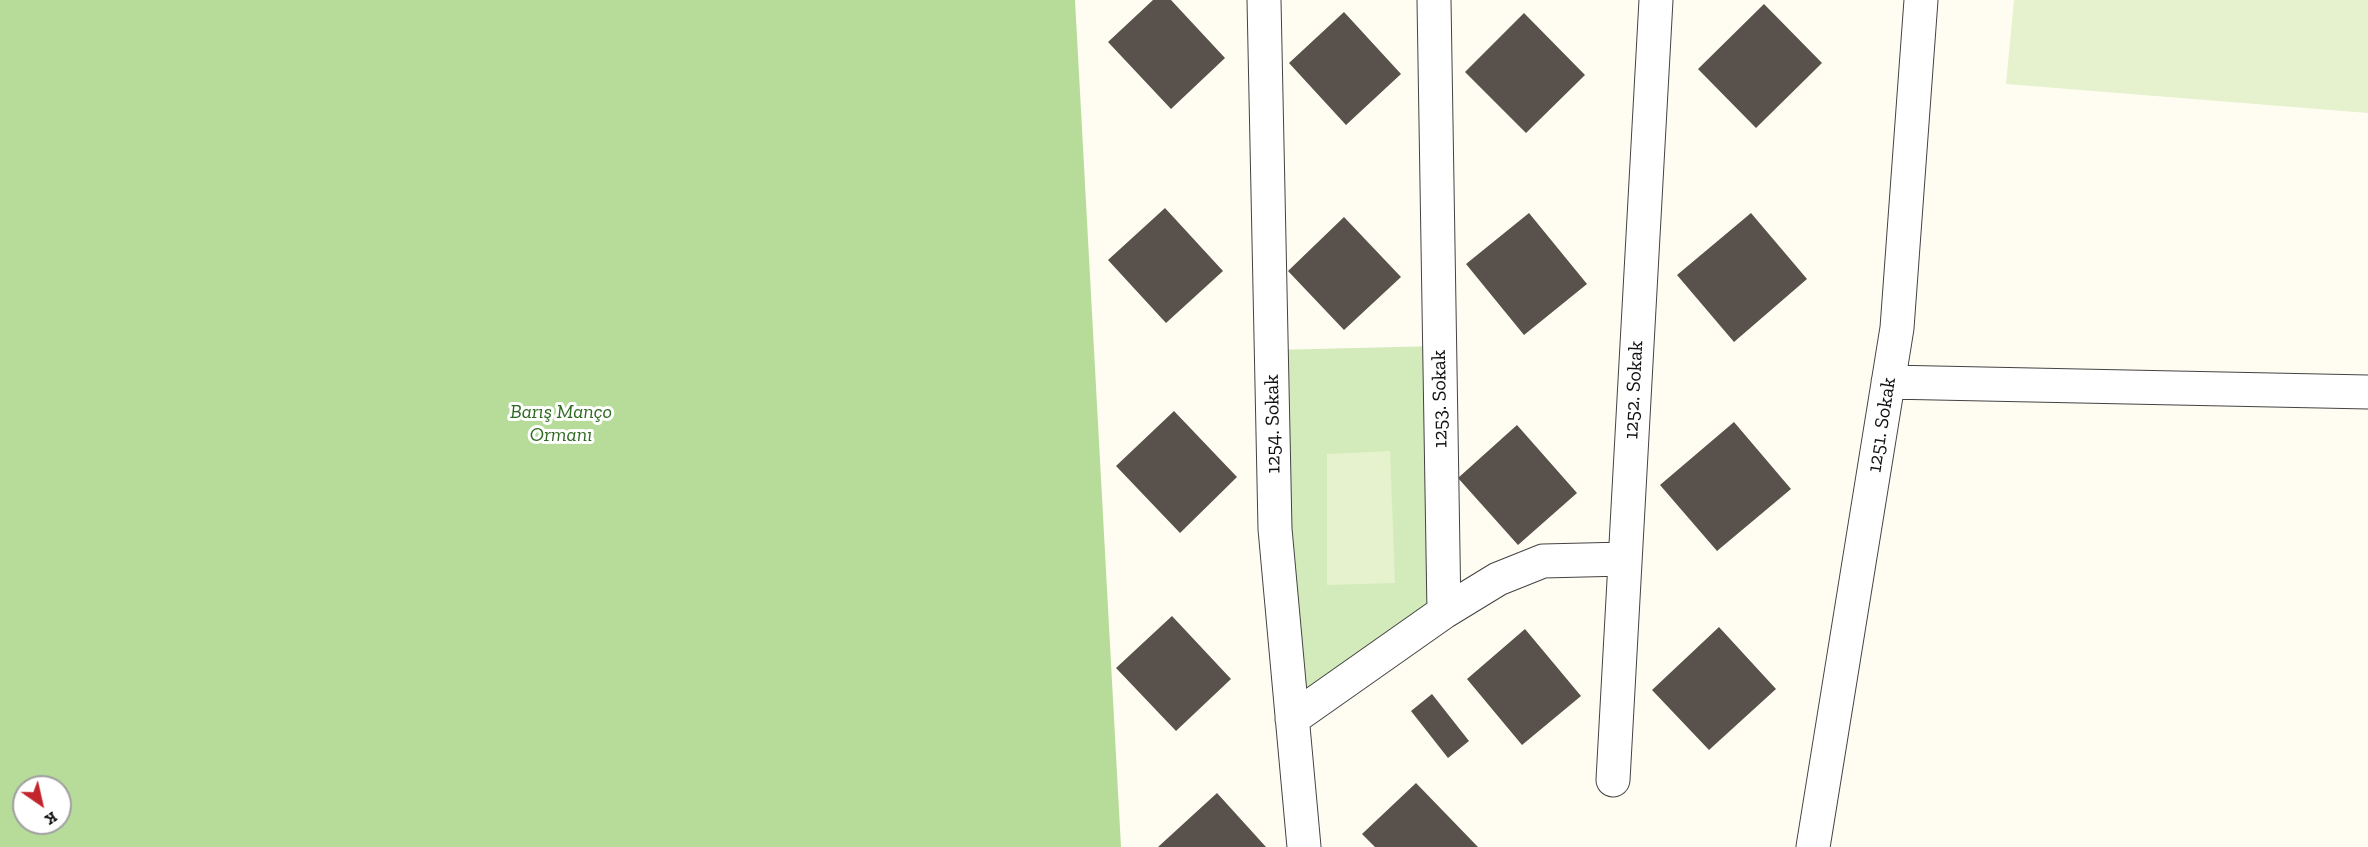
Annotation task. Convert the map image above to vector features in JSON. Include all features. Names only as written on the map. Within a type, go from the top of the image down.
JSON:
[{"type":"street","name":"1254. Sokak","points":[[1264,0],[1275,529],[1304,847]]},
{"type":"street","name":"1253. Sokak","points":[[1434,0],[1434,115],[1444,612]]},
{"type":"street","name":"1252. Sokak","points":[[1613,780],[1656,0]]},
{"type":"street","name":"1251. Sokak","points":[[1813,847],[1897,328],[1921,0]]},
{"type":"street","points":[[1888,382],[2368,392]]},
{"type":"street","points":[[1292,719],[1444,612],[1498,579],[1543,561],[1625,559]]},
{"type":"green space","name":"Barış Manço Ormanı","points":[[0,0],[1075,0],[1121,847],[0,847]]},
{"type":"green space","points":[[2014,0],[2368,0],[2368,113],[2006,84]]},
{"type":"green space","points":[[1439,346],[1444,612],[1292,719],[1272,350]]},
{"type":"green space","points":[[1390,451],[1395,583],[1327,585],[1327,454]]},
{"type":"building","points":[[1153,0],[1171,0],[1225,58],[1171,109],[1108,42]]},
{"type":"building","points":[[1764,4],[1822,63],[1756,128],[1698,69]]},
{"type":"building","points":[[1344,12],[1401,74],[1346,125],[1289,63]]},
{"type":"building","points":[[1524,13],[1585,75],[1526,133],[1465,72]]},
{"type":"building","points":[[1165,208],[1223,271],[1166,323],[1108,260]]},
{"type":"building","points":[[1529,213],[1587,284],[1524,335],[1466,264]]},
{"type":"building","points":[[1751,213],[1807,279],[1734,342],[1677,275]]},
{"type":"building","points":[[1344,217],[1401,277],[1344,330],[1288,271]]},
{"type":"building","points":[[1174,411],[1237,477],[1180,533],[1116,466]]},
{"type":"building","points":[[1734,422],[1791,489],[1717,551],[1660,485]]},
{"type":"building","points":[[1517,425],[1577,493],[1518,545],[1458,478]]},
{"type":"building","points":[[1172,616],[1231,679],[1176,731],[1116,668]]},
{"type":"building","points":[[1719,627],[1776,689],[1709,750],[1652,690]]},
{"type":"building","points":[[1525,629],[1581,696],[1522,745],[1467,679]]},
{"type":"building","points":[[1432,694],[1469,741],[1448,758],[1411,711]]},
{"type":"building","points":[[1416,783],[1478,847],[1375,847],[1362,834]]},
{"type":"building","points":[[1217,793],[1266,847],[1158,847]]}]
